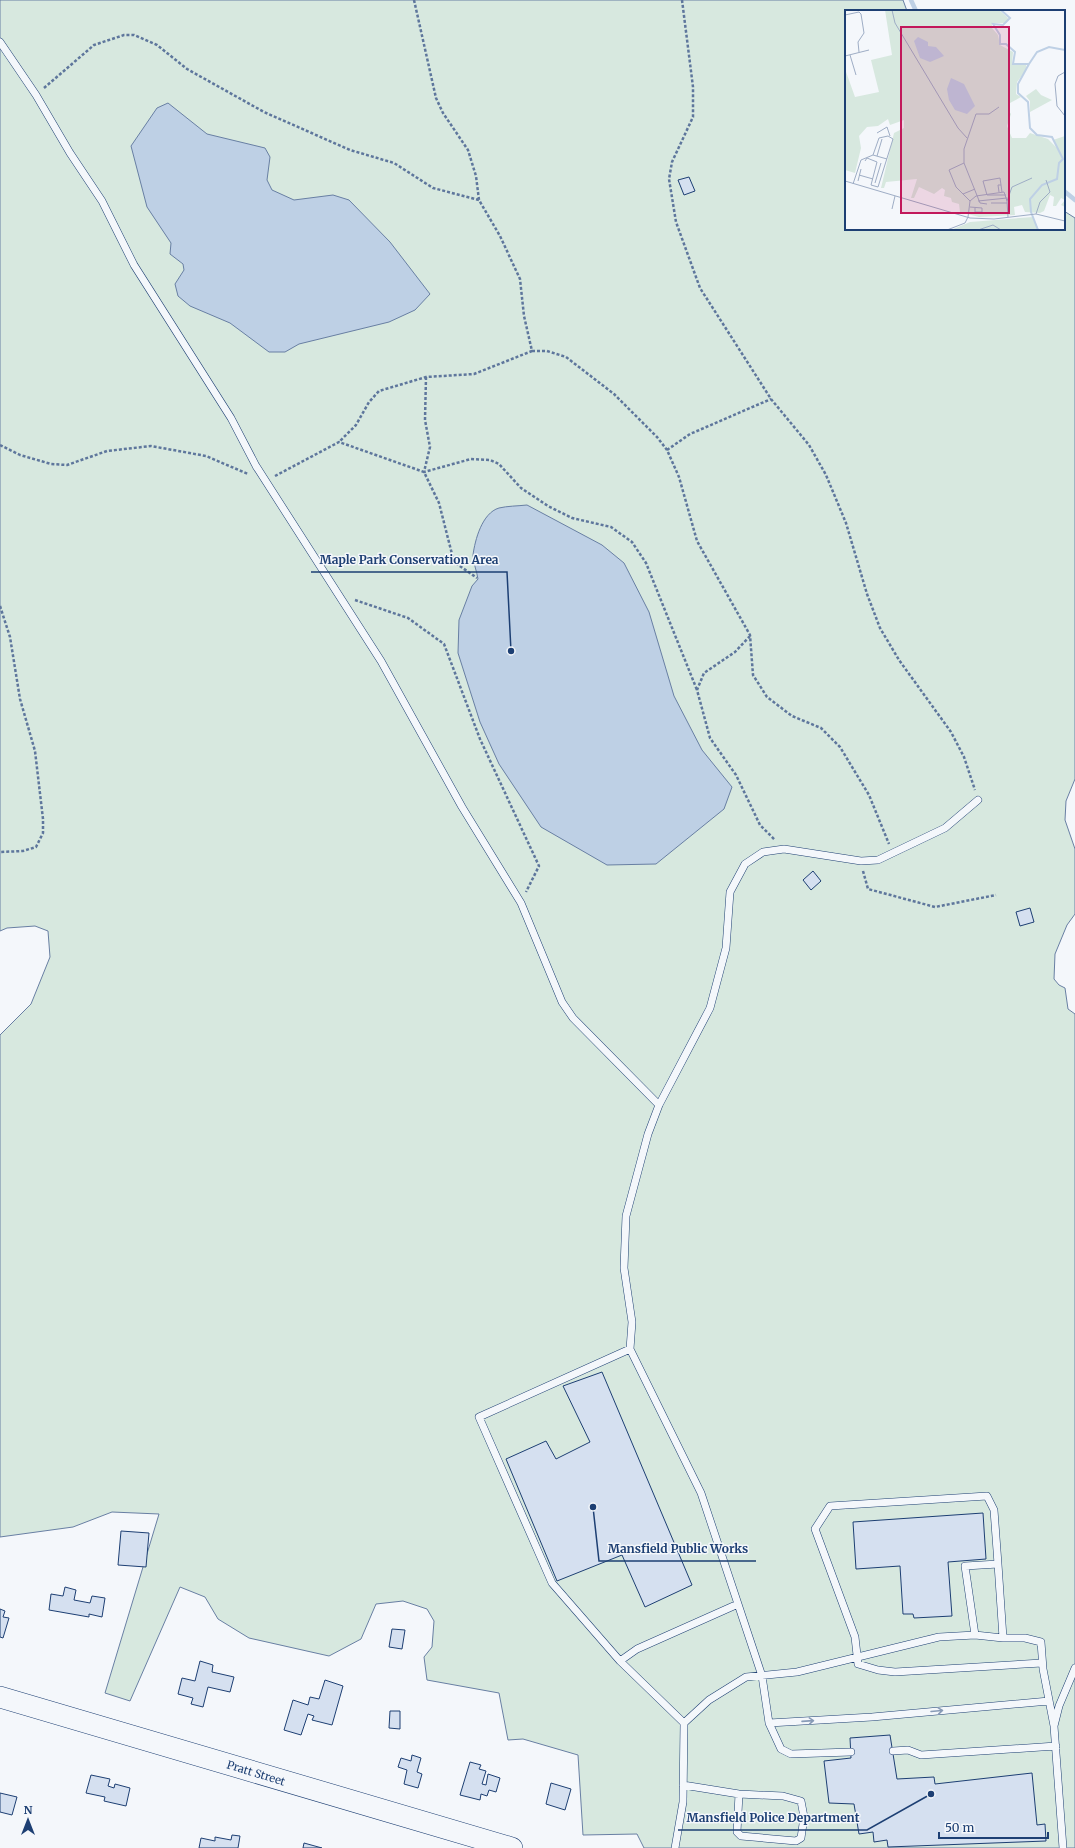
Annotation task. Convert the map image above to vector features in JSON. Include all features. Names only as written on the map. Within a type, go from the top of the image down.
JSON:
[{"type":"main road","name":"Pratt Street","points":[[0,1697],[512,1848]]},
{"type":"lane","points":[[0,42],[36,95],[70,153],[102,201],[134,265],[231,418],[266,481],[382,661],[462,807],[521,903],[562,1002],[573,1018],[659,1105]]},
{"type":"lane","points":[[851,1752],[791,1754],[781,1749],[769,1724],[762,1676],[701,1493],[630,1349],[632,1322],[624,1268],[626,1216],[648,1134],[659,1105],[710,1008],[726,948],[730,892],[746,864],[763,852],[784,849],[861,861],[878,860],[945,828],[978,800]]},
{"type":"lane","points":[[630,1349],[479,1417],[552,1583],[620,1661],[684,1723]]},
{"type":"lane","points":[[1003,1638],[994,1510],[987,1496],[830,1506],[815,1529],[855,1637],[856,1657],[858,1664],[878,1670],[895,1672],[1042,1663]]},
{"type":"lane","points":[[975,1635],[965,1566],[998,1564]]},
{"type":"lane","points":[[620,1661],[637,1649],[738,1604]]},
{"type":"lane","points":[[675,1848],[683,1802],[684,1723],[709,1700],[746,1678],[797,1672],[939,1638],[975,1635],[1003,1638],[1026,1638],[1041,1642],[1042,1663],[1054,1726],[1063,1848]]},
{"type":"lane","points":[[1054,1726],[1059,1706],[1075,1668]]},
{"type":"lane","points":[[769,1724],[872,1717],[1049,1701]]},
{"type":"lane","points":[[893,1751],[908,1750],[921,1754],[1056,1746]]},
{"type":"lane","points":[[683,1785],[739,1794],[783,1796],[801,1801],[804,1817],[801,1838],[796,1840],[741,1836],[737,1832],[739,1794]]},
{"type":"path","points":[[414,0],[436,98],[443,113],[468,150],[476,176],[479,200],[500,236],[520,279],[524,316],[532,351]]},
{"type":"path","points":[[682,0],[693,87],[693,117],[672,162],[669,179],[676,222],[700,288],[771,398],[808,445],[826,475],[846,523],[867,594],[880,628],[899,660],[951,732],[964,757],[978,800]]},
{"type":"path","points":[[36,95],[94,44],[124,35],[134,35],[157,45],[187,69],[264,112],[350,150],[394,163],[433,188],[479,200]]},
{"type":"path","points":[[0,445],[20,455],[51,464],[67,465],[107,451],[151,446],[206,456],[266,481],[339,442],[356,425],[369,402],[379,391],[426,377],[474,374],[532,351],[548,351],[566,357],[614,394],[657,437],[667,450],[679,477],[696,541],[750,635],[753,674],[767,697],[792,716],[821,728],[840,747],[869,795],[892,853]]},
{"type":"path","points":[[426,377],[425,420],[430,447],[424,472],[439,503],[454,562],[476,578]]},
{"type":"path","points":[[667,450],[690,434],[771,398]]},
{"type":"path","points":[[339,442],[424,472],[471,459],[490,460],[498,464],[522,488],[548,506],[572,518],[611,527],[632,542],[646,563],[697,690],[710,738],[736,775],[760,824],[784,849]]},
{"type":"path","points":[[338,594],[408,618],[444,644],[480,739],[539,866],[521,903]]},
{"type":"path","points":[[0,606],[10,637],[20,699],[35,751],[43,819],[43,833],[36,847],[23,851],[0,852]]},
{"type":"path","points":[[697,690],[704,673],[735,652],[750,635]]},
{"type":"path","points":[[861,861],[868,890],[935,907],[996,894]]},
{"type":"shaded area","points":[[0,0],[903,0],[907,10],[845,10],[845,230],[1065,230],[1065,212],[1075,218],[1075,779],[1066,801],[1065,820],[1075,849],[1075,914],[1067,925],[1055,954],[1054,979],[1059,985],[1065,988],[1068,1009],[1075,1014],[1075,1848],[644,1848],[637,1834],[583,1835],[578,1755],[523,1739],[508,1740],[499,1693],[427,1680],[424,1657],[432,1647],[434,1621],[427,1609],[403,1601],[376,1604],[361,1639],[329,1656],[249,1638],[218,1619],[205,1597],[180,1587],[130,1701],[105,1693],[159,1514],[112,1512],[73,1527],[0,1537],[0,1035],[31,1004],[50,957],[48,931],[35,926],[7,928],[0,931]]},
{"type":"water","points":[[168,103],[207,134],[265,148],[270,157],[267,180],[272,190],[294,200],[333,195],[349,200],[390,242],[430,294],[415,310],[389,322],[299,344],[285,352],[269,352],[230,323],[190,306],[178,296],[175,284],[184,270],[183,264],[170,254],[171,243],[147,207],[131,146],[157,108]]},
{"type":"water","points":[[527,505],[602,545],[624,563],[649,612],[674,696],[702,750],[732,787],[724,809],[656,864],[607,865],[541,827],[499,764],[480,722],[458,653],[459,620],[472,586],[478,579],[473,558],[474,549],[480,528],[488,515],[502,507]]},
{"type":"building","points":[[689,177],[695,191],[684,195],[678,180]]},
{"type":"building","points":[[813,871],[821,881],[811,890],[803,880]]},
{"type":"building","points":[[1030,908],[1034,922],[1020,926],[1016,912]]},
{"type":"building","points":[[602,1372],[692,1585],[645,1607],[622,1555],[557,1581],[506,1459],[546,1441],[556,1459],[590,1442],[563,1386]]},
{"type":"building","points":[[983,1513],[986,1559],[948,1562],[952,1616],[914,1618],[913,1614],[903,1614],[900,1566],[856,1569],[853,1522]]},
{"type":"building","points":[[121,1531],[149,1533],[146,1567],[118,1565]]},
{"type":"building","points":[[65,1587],[76,1590],[74,1600],[90,1603],[92,1596],[105,1598],[102,1617],[89,1614],[89,1617],[49,1610],[51,1594],[63,1596]]},
{"type":"building","points":[[0,1609],[5,1611],[3,1617],[9,1618],[3,1638],[0,1637]]},
{"type":"building","points":[[392,1629],[405,1630],[402,1649],[389,1647]]},
{"type":"building","points":[[200,1661],[213,1665],[212,1672],[234,1677],[230,1692],[208,1687],[203,1707],[191,1704],[193,1698],[178,1694],[182,1678],[195,1681]]},
{"type":"building","points":[[325,1680],[343,1686],[332,1725],[312,1720],[314,1716],[308,1714],[301,1735],[284,1730],[293,1700],[308,1705],[310,1697],[319,1699]]},
{"type":"building","points":[[390,1711],[400,1711],[400,1729],[389,1728]]},
{"type":"building","points":[[890,1735],[897,1779],[934,1777],[935,1784],[1032,1773],[1037,1825],[1045,1824],[1046,1841],[888,1847],[887,1840],[874,1842],[873,1832],[859,1834],[854,1804],[829,1803],[824,1761],[851,1758],[850,1738]]},
{"type":"building","points":[[412,1755],[421,1758],[417,1772],[422,1774],[418,1788],[404,1784],[407,1770],[398,1767],[401,1758],[411,1761]]},
{"type":"building","points":[[470,1762],[481,1765],[479,1769],[486,1771],[482,1784],[486,1785],[488,1774],[500,1778],[496,1792],[489,1790],[487,1796],[481,1794],[480,1800],[460,1795]]},
{"type":"building","points":[[91,1775],[110,1779],[108,1786],[114,1788],[115,1784],[130,1788],[126,1806],[104,1801],[105,1797],[86,1793]]},
{"type":"building","points":[[551,1783],[571,1789],[565,1810],[546,1804]]},
{"type":"building","points":[[0,1793],[17,1797],[12,1815],[0,1812]]},
{"type":"building","points":[[232,1835],[240,1836],[238,1848],[199,1848],[201,1838],[215,1841],[215,1837],[231,1840]]},
{"type":"building","points":[[304,1843],[322,1848],[303,1848]]},
{"type":"waterway","points":[[911,0],[916,10]]},
{"type":"waterway","points":[[1065,192],[1075,200]]},
{"type":"place","name":"Maple Park Conservation Area","points":[[511,651]]},
{"type":"place","name":"Mansfield Public Works","points":[[593,1507]]},
{"type":"place","name":"Mansfield Police Department","points":[[931,1794]]}]
